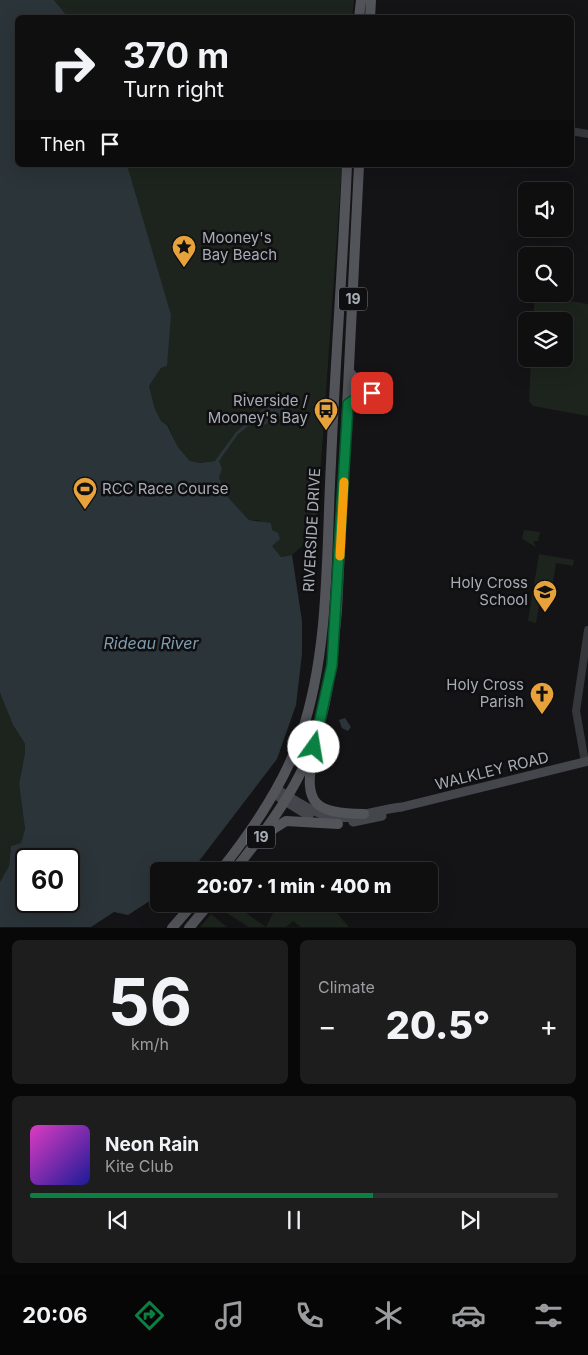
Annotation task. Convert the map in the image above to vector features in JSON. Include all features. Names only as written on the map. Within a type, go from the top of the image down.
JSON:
[{"type":"main road","points":[[359,15],[361,0]]},
{"type":"main road","points":[[370,15],[371,0]]},
{"type":"main road","name":"RIVERSIDE DRIVE","points":[[226,862],[274,792],[295,750],[315,682],[321,638],[347,167]]},
{"type":"main road","name":"RIVERSIDE DRIVE","points":[[241,862],[286,799],[318,732],[332,665],[350,373],[359,167]]},
{"type":"main road","points":[[348,404],[358,397],[372,393],[350,373]]},
{"type":"main road","points":[[318,732],[308,777],[308,787],[313,799],[330,811],[364,814]]},
{"type":"main road","name":"WALKLEY ROAD","points":[[274,792],[326,816],[344,818],[402,808],[586,761]]},
{"type":"main road","name":"WALKLEY ROAD","points":[[286,799],[312,818],[338,824],[384,815],[402,808]]},
{"type":"main road","points":[[260,838],[286,821],[338,824]]},
{"type":"main road","points":[[172,928],[186,912]]},
{"type":"main road","points":[[189,928],[202,912]]},
{"type":"street","points":[[574,132],[588,134]]},
{"type":"street","points":[[586,761],[576,711],[588,630]]},
{"type":"shaded area","points":[[54,0],[354,0],[352,15],[66,15]]},
{"type":"shaded area","points":[[127,167],[342,167],[316,534],[292,555],[281,557],[271,546],[272,530],[258,520],[249,520],[226,495],[219,478],[222,469],[215,461],[200,463],[190,461],[178,447],[168,425],[161,421],[155,409],[149,386],[161,368],[167,366]]},
{"type":"shaded area","points":[[573,301],[588,304],[588,416],[533,406],[529,401],[531,367],[573,367],[573,312],[534,312],[534,302]]},
{"type":"shaded area","points":[[524,530],[540,532],[538,541],[533,541],[536,547],[522,539]]},
{"type":"shaded area","points":[[539,554],[574,560],[573,566],[556,563],[550,601],[547,601],[546,606],[539,605],[536,623],[528,621]]},
{"type":"shaded area","points":[[0,693],[13,725],[25,744],[19,784],[25,829],[21,843],[11,846],[9,866],[0,882]]},
{"type":"shaded area","points":[[225,912],[244,912],[266,927],[249,927]]},
{"type":"shaded area","points":[[274,912],[336,912],[349,927],[301,927],[293,921],[286,927],[266,927]]},
{"type":"shaded area","points":[[211,914],[227,927],[200,927]]},
{"type":"water","name":"Rideau River","points":[[0,0],[54,0],[66,15],[15,15],[15,167],[128,167],[171,315],[167,366],[161,368],[149,386],[155,409],[161,421],[167,425],[178,447],[190,461],[200,463],[215,461],[236,432],[269,404],[282,404],[286,413],[264,425],[252,423],[238,434],[219,461],[222,469],[219,478],[226,495],[249,520],[271,523],[272,530],[278,533],[280,539],[272,546],[281,557],[292,555],[302,621],[302,654],[296,705],[277,759],[198,862],[150,862],[150,901],[128,915],[114,912],[91,927],[0,927],[0,882],[9,866],[11,846],[21,843],[25,829],[19,784],[25,744],[13,725],[0,693]]},
{"type":"water","points":[[345,718],[351,727],[348,731],[342,728],[339,720]]},
{"type":"slow traffic","points":[[340,556],[344,482]]},
{"type":"place","name":"Mooney's Bay Beach","points":[[184,268]]},
{"type":"place","name":"Riverside / Mooney's Bay","points":[[326,431]]},
{"type":"place","name":"RCC Race Course","points":[[85,510]]},
{"type":"place","name":"Holy Cross School","points":[[545,613]]},
{"type":"place","name":"Holy Cross Parish","points":[[542,715]]},
{"type":"route","points":[[314,747],[332,665],[337,610],[348,404],[358,397],[372,393]]}]
